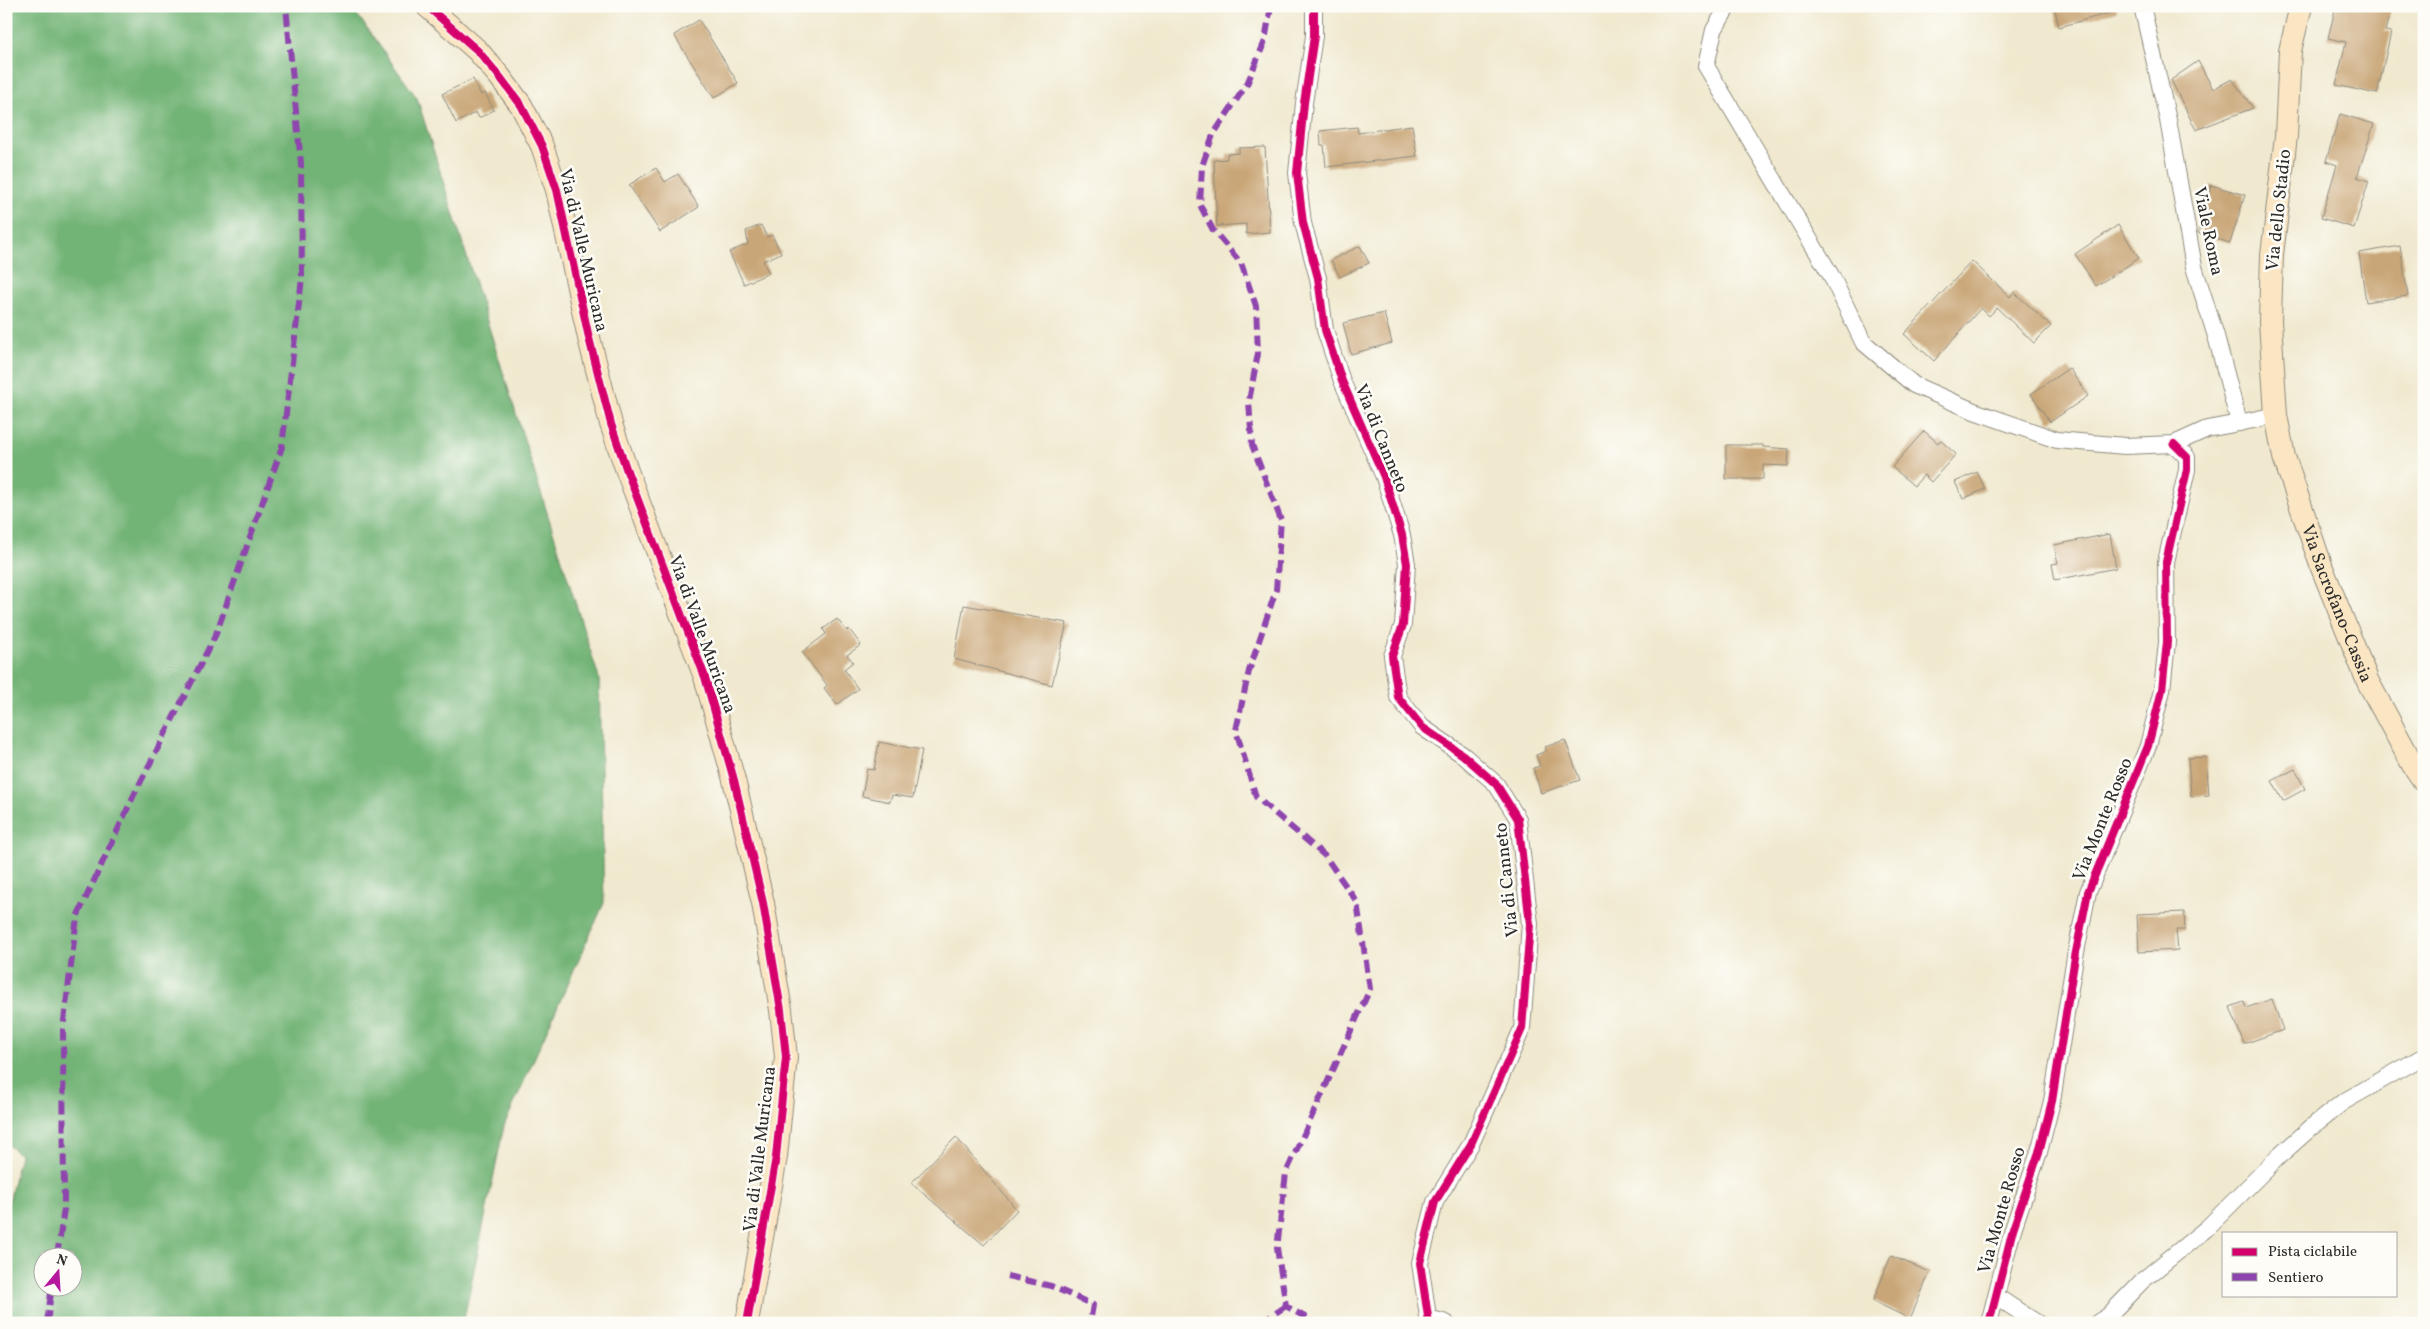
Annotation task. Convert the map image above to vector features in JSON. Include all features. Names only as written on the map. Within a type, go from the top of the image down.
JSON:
[{"type":"street","name":"Via di Valle Muricana","points":[[428,6],[478,51],[500,77],[521,105],[542,146],[559,197],[589,338],[611,424],[702,669],[734,780],[763,903],[781,1010],[786,1058],[776,1156],[747,1323]]},
{"type":"street","name":"Via di Canneto","points":[[1314,6],[1314,36],[1304,102],[1297,173],[1303,223],[1318,278],[1325,330],[1342,381],[1384,477],[1402,535],[1406,564],[1403,625],[1392,656],[1398,697],[1422,727],[1463,755],[1496,784],[1518,819],[1530,924],[1522,1029],[1471,1144],[1435,1202],[1420,1263],[1428,1320]]},
{"type":"street","points":[[1728,6],[1714,30],[1706,66],[1832,277],[1863,342],[1914,385],[1974,411],[2057,440],[2125,446],[2174,444],[2207,429],[2276,415]]},
{"type":"street","name":"Viale Roma","points":[[2142,6],[2168,120],[2194,267],[2216,336],[2239,423]]},
{"type":"street","name":"Via dello Stadio","points":[[2276,415],[2270,321],[2272,255],[2286,136],[2290,51],[2301,6]]},
{"type":"street","name":"Via Sacrofano-Cassia","points":[[2276,415],[2284,457],[2322,568],[2368,682],[2413,765],[2424,781]]},
{"type":"street","name":"Via Monte Rosso","points":[[1989,1323],[1997,1297],[2012,1229],[2039,1152],[2052,1101],[2075,957],[2088,892],[2148,746],[2162,690],[2167,642],[2166,562],[2187,470],[2187,457],[2174,444]]},
{"type":"street","points":[[2097,1323],[2108,1316],[2143,1280],[2207,1228],[2278,1157],[2322,1118],[2343,1102],[2424,1056]]},
{"type":"street","points":[[1997,1297],[2036,1323]]},
{"type":"street","points":[[1428,1320],[1446,1323]]},
{"type":"green space","points":[[6,6],[351,6],[417,98],[599,678],[604,903],[504,1126],[463,1323],[6,1323],[6,1215],[20,1155],[6,1143]]},
{"type":"building","points":[[2054,6],[2117,6],[2117,11],[2059,27]]},
{"type":"building","points":[[2336,6],[2392,6],[2385,31],[2391,32],[2377,94],[2336,85],[2346,42],[2328,38]]},
{"type":"building","points":[[699,20],[738,83],[714,98],[674,35]]},
{"type":"building","points":[[2198,61],[2213,89],[2232,79],[2253,108],[2196,130],[2171,80]]},
{"type":"building","points":[[473,79],[481,95],[485,93],[494,110],[479,118],[476,112],[456,123],[442,94]]},
{"type":"building","points":[[2340,114],[2374,124],[2357,177],[2369,181],[2354,228],[2321,218],[2337,165],[2326,161]]},
{"type":"building","points":[[1412,125],[1417,156],[1326,167],[1324,145],[1321,145],[1320,131],[1357,127],[1358,133]]},
{"type":"building","points":[[1265,147],[1270,232],[1246,234],[1246,224],[1217,226],[1214,160],[1227,159],[1227,154],[1239,153],[1239,148]]},
{"type":"building","points":[[656,168],[665,182],[678,174],[699,207],[660,232],[629,185]]},
{"type":"building","points":[[2211,185],[2245,195],[2230,243],[2198,233]]},
{"type":"building","points":[[761,225],[767,237],[772,235],[781,253],[763,261],[769,273],[744,284],[729,252],[748,244],[746,231]]},
{"type":"building","points":[[2118,225],[2139,258],[2096,286],[2075,254]]},
{"type":"building","points":[[1360,246],[1369,263],[1340,277],[1331,260]]},
{"type":"building","points":[[2400,246],[2408,296],[2366,302],[2359,253]]},
{"type":"building","points":[[1972,261],[2010,297],[2014,292],[2051,326],[2034,343],[1997,308],[1989,316],[1981,308],[1934,361],[1904,334]]},
{"type":"building","points":[[1384,313],[1392,343],[1351,354],[1343,323]]},
{"type":"building","points":[[2069,368],[2088,396],[2050,422],[2031,394]]},
{"type":"building","points":[[1924,431],[1938,443],[1940,440],[1956,454],[1931,482],[1924,475],[1914,486],[1892,467]]},
{"type":"building","points":[[1726,445],[1763,445],[1763,447],[1789,449],[1788,466],[1763,465],[1763,479],[1726,479]]},
{"type":"building","points":[[1977,472],[1985,489],[1963,499],[1955,482]]},
{"type":"building","points":[[2110,534],[2116,568],[2055,580],[2052,564],[2058,563],[2054,545]]},
{"type":"building","points":[[964,605],[1067,623],[1052,685],[954,659]]},
{"type":"building","points":[[837,619],[847,631],[849,629],[861,645],[847,655],[853,662],[844,669],[858,689],[837,705],[824,688],[827,685],[802,652],[826,634],[823,629]]},
{"type":"building","points":[[1565,740],[1580,780],[1541,793],[1533,768],[1540,766],[1536,755],[1546,751],[1545,747]]},
{"type":"building","points":[[879,742],[922,750],[913,798],[892,795],[890,802],[862,796],[867,769],[874,770]]},
{"type":"building","points":[[2206,757],[2209,795],[2191,796],[2188,758]]},
{"type":"building","points":[[2295,769],[2305,789],[2283,801],[2272,781]]},
{"type":"building","points":[[2184,912],[2185,930],[2176,930],[2178,950],[2139,952],[2137,914]]},
{"type":"building","points":[[2272,999],[2283,1030],[2244,1044],[2230,1007],[2244,1002],[2246,1008]]},
{"type":"building","points":[[956,1137],[1017,1210],[984,1245],[911,1183]]},
{"type":"building","points":[[1891,1256],[1930,1272],[1910,1319],[1873,1301]]},
{"type":"marked path","points":[[58,1246],[64,1209],[63,1029],[77,917],[134,795],[216,634],[282,447],[302,278],[301,164],[286,6]]},
{"type":"marked path","points":[[1271,6],[1265,41],[1247,84],[1213,135],[1202,166],[1200,205],[1213,230],[1241,263],[1256,306],[1258,353],[1249,401],[1252,445],[1281,520],[1276,590],[1249,671],[1236,730],[1256,797],[1325,856],[1357,902],[1370,989],[1286,1173],[1277,1248],[1286,1306],[1315,1323]]},
{"type":"marked path","points":[[1007,1276],[1051,1286],[1093,1305],[1090,1323]]},
{"type":"marked path","points":[[47,1323],[51,1296]]},
{"type":"marked path","points":[[1261,1323],[1286,1306]]},
{"type":"cycle path","points":[[427,6],[478,51],[500,77],[521,105],[542,146],[557,190],[589,338],[611,424],[705,677],[734,780],[763,903],[781,1010],[786,1057],[776,1157],[747,1323]]},
{"type":"cycle path","points":[[1314,6],[1314,36],[1304,103],[1297,173],[1303,223],[1318,278],[1325,330],[1342,381],[1384,477],[1402,535],[1407,564],[1403,625],[1392,656],[1398,697],[1422,727],[1463,755],[1496,784],[1518,819],[1530,924],[1522,1029],[1471,1144],[1435,1202],[1420,1263],[1429,1323]]},
{"type":"cycle path","points":[[1989,1323],[2013,1229],[2039,1152],[2052,1101],[2075,957],[2088,892],[2148,746],[2162,690],[2167,642],[2166,562],[2187,470],[2187,457],[2174,444]]}]
